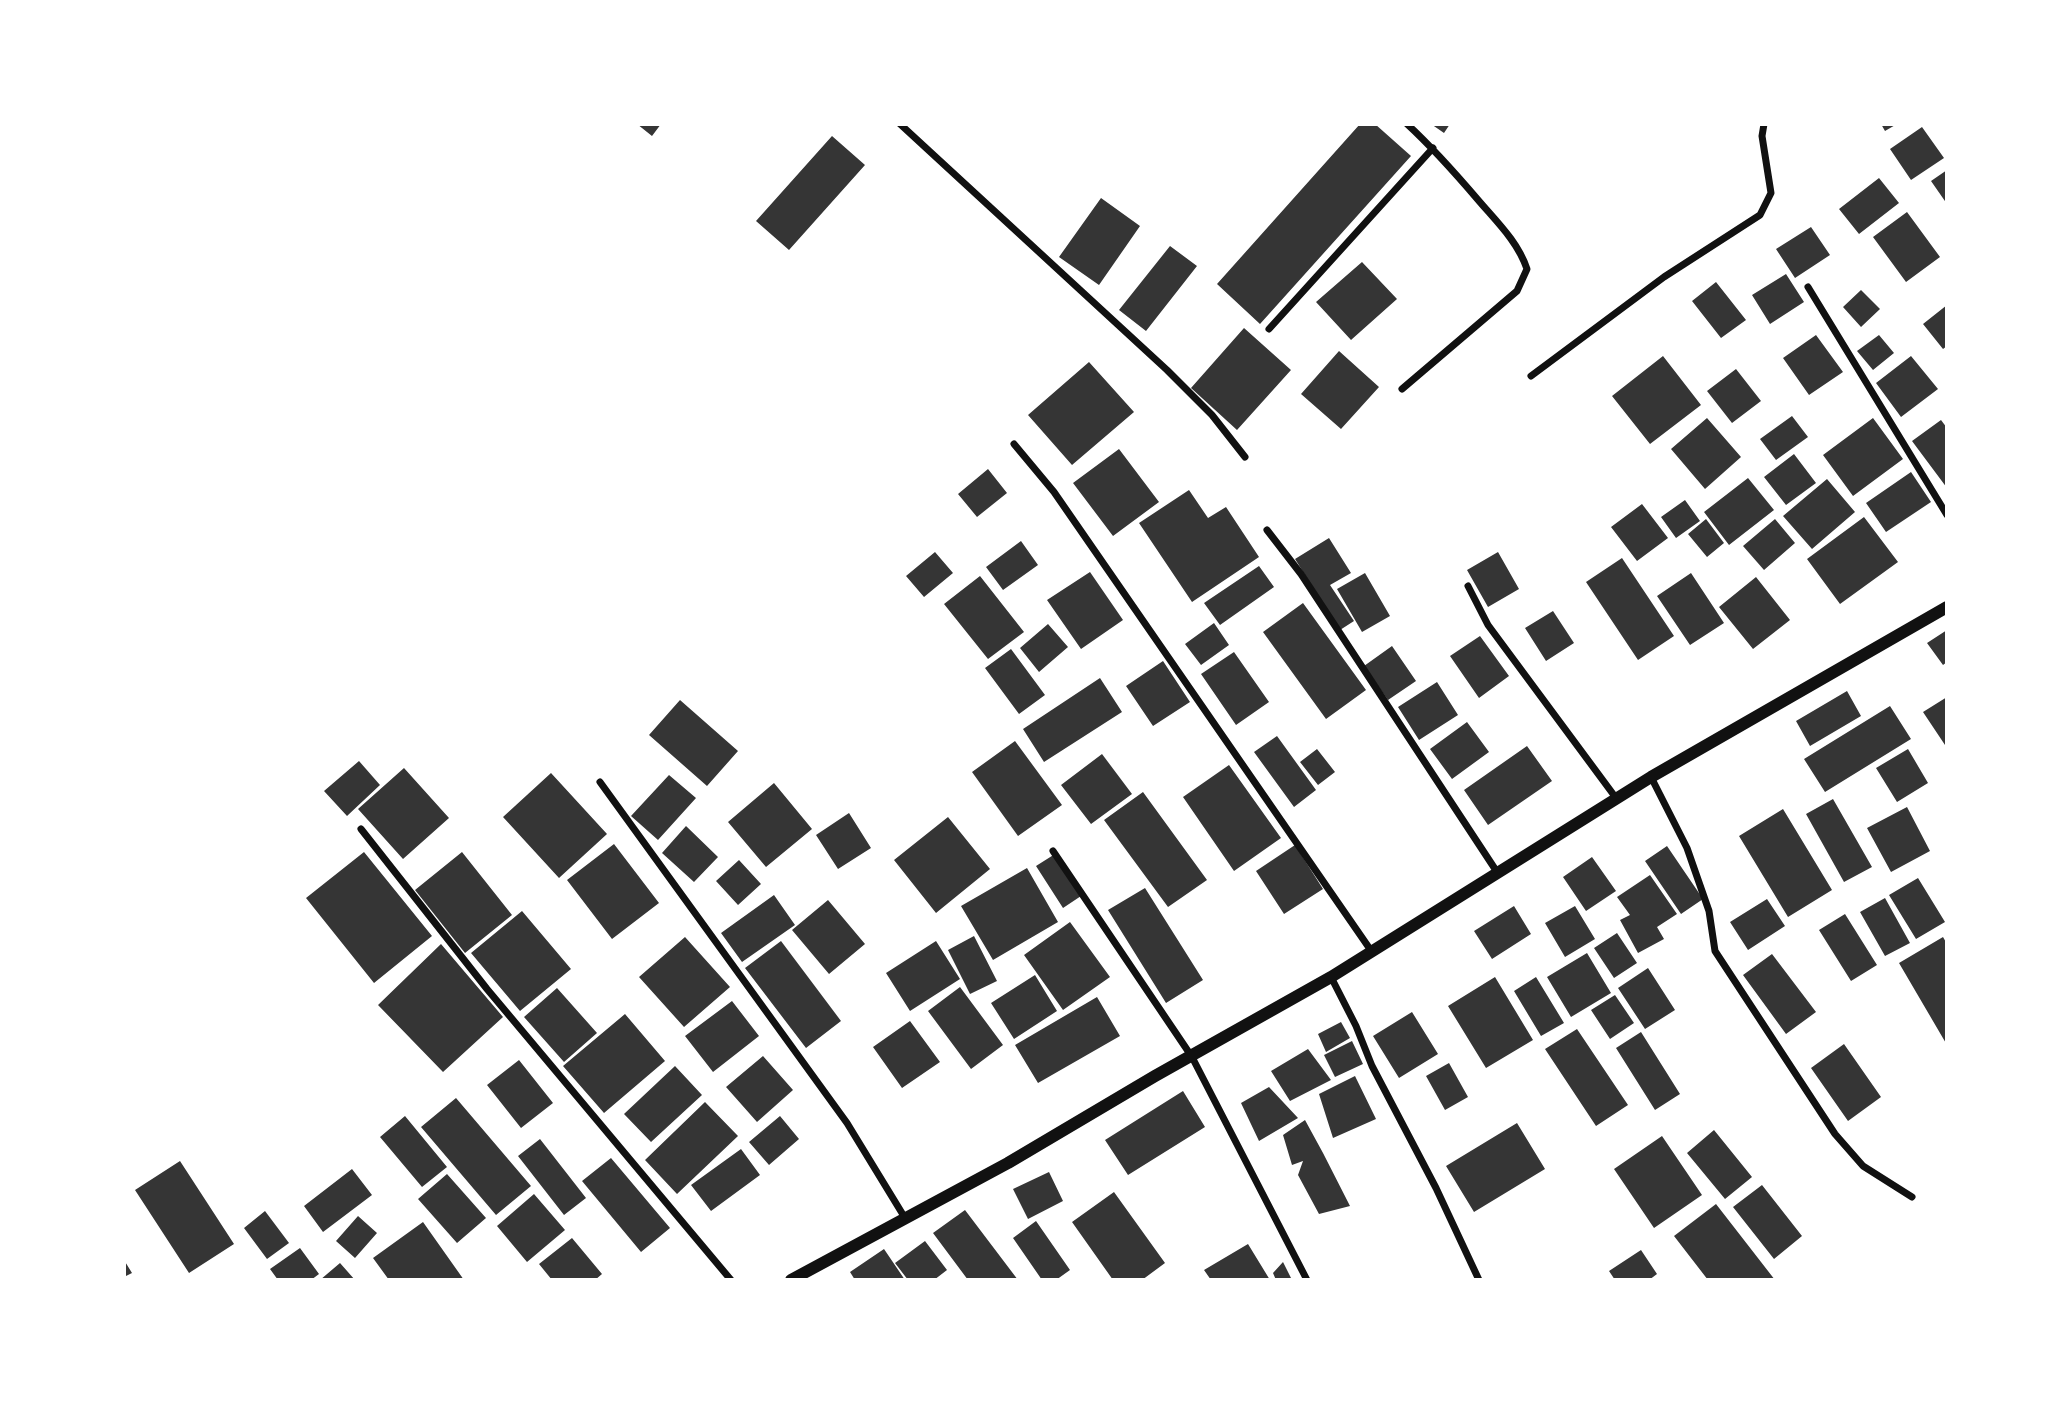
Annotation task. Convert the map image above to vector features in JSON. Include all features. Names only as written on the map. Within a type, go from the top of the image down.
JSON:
[{"type":"street","points":[[900,124],[1167,370],[1212,415],[1245,457]]},
{"type":"street","points":[[1402,389],[1517,290],[1527,268],[1522,253],[1503,228],[1433,148],[1407,124]]},
{"type":"street","points":[[1531,376],[1664,277],[1760,215],[1771,192],[1762,136],[1764,124]]},
{"type":"street","points":[[1269,329],[1433,148]]},
{"type":"street","points":[[1808,287],[1947,515]]},
{"type":"street","points":[[1014,444],[1054,492],[1372,951]]},
{"type":"street","points":[[1267,530],[1301,574],[1497,872]]},
{"type":"street","points":[[1468,586],[1488,625],[1616,798]]},
{"type":"street","points":[[791,1280],[1008,1163],[1331,977],[1616,798],[1947,607]]},
{"type":"street","points":[[1651,777],[1687,848],[1709,911],[1715,951],[1835,1134],[1863,1166],[1912,1198]]},
{"type":"street","points":[[600,782],[847,1123],[905,1218]]},
{"type":"street","points":[[361,829],[487,989],[731,1280]]},
{"type":"street","points":[[1053,850],[1192,1057],[1307,1280]]},
{"type":"street","points":[[1331,977],[1356,1026],[1372,1066],[1436,1188],[1479,1280]]},
{"type":"building","points":[[637,124],[661,124],[652,136]]},
{"type":"building","points":[[1360,124],[1375,124],[1411,156],[1260,324],[1217,284]]},
{"type":"building","points":[[1431,124],[1450,124],[1444,133]]},
{"type":"building","points":[[1881,124],[1897,124],[1885,131]]},
{"type":"building","points":[[1922,127],[1944,158],[1911,180],[1890,149]]},
{"type":"building","points":[[832,136],[865,165],[789,250],[756,221]]},
{"type":"building","points":[[1947,170],[1947,204],[1931,181]]},
{"type":"building","points":[[1879,178],[1899,203],[1859,234],[1839,209]]},
{"type":"building","points":[[1101,198],[1140,226],[1099,285],[1059,257]]},
{"type":"building","points":[[1907,212],[1940,257],[1906,282],[1873,237]]},
{"type":"building","points":[[1811,227],[1830,255],[1795,278],[1776,249]]},
{"type":"building","points":[[1170,246],[1197,266],[1146,331],[1119,310]]},
{"type":"building","points":[[1362,262],[1397,299],[1351,340],[1316,302]]},
{"type":"building","points":[[1786,274],[1804,302],[1770,324],[1752,295]]},
{"type":"building","points":[[1716,282],[1746,320],[1721,338],[1692,301]]},
{"type":"building","points":[[1861,290],[1880,309],[1861,327],[1843,307]]},
{"type":"building","points":[[1947,305],[1947,346],[1943,349],[1923,324]]},
{"type":"building","points":[[1244,328],[1291,370],[1237,430],[1191,388]]},
{"type":"building","points":[[1816,335],[1843,372],[1809,395],[1783,358]]},
{"type":"building","points":[[1879,335],[1894,353],[1873,370],[1857,351]]},
{"type":"building","points":[[1339,351],[1379,387],[1341,429],[1301,394]]},
{"type":"building","points":[[1663,356],[1701,405],[1650,444],[1612,396]]},
{"type":"building","points":[[1911,356],[1938,389],[1901,417],[1876,383]]},
{"type":"building","points":[[1089,362],[1134,412],[1072,465],[1028,415]]},
{"type":"building","points":[[1736,369],[1761,401],[1732,423],[1707,391]]},
{"type":"building","points":[[1792,416],[1808,437],[1776,460],[1760,439]]},
{"type":"building","points":[[1707,418],[1741,457],[1705,489],[1671,449]]},
{"type":"building","points":[[1873,418],[1903,459],[1853,496],[1823,455]]},
{"type":"building","points":[[1941,420],[1947,428],[1947,488],[1912,441]]},
{"type":"building","points":[[1119,449],[1159,502],[1113,536],[1073,483]]},
{"type":"building","points":[[1794,454],[1816,483],[1786,505],[1764,477]]},
{"type":"building","points":[[988,469],[1007,493],[977,517],[958,494]]},
{"type":"building","points":[[1911,472],[1931,502],[1886,532],[1866,503]]},
{"type":"building","points":[[1748,478],[1774,510],[1729,545],[1704,512]]},
{"type":"building","points":[[1827,479],[1855,512],[1812,549],[1783,516]]},
{"type":"building","points":[[1189,490],[1208,518],[1226,507],[1259,557],[1192,602],[1139,523]]},
{"type":"building","points":[[1685,500],[1700,521],[1676,538],[1661,517]]},
{"type":"building","points":[[1642,504],[1668,538],[1637,561],[1611,527]]},
{"type":"building","points":[[1864,517],[1898,562],[1840,604],[1807,559]]},
{"type":"building","points":[[1706,519],[1724,543],[1707,557],[1688,534]]},
{"type":"building","points":[[1775,519],[1795,543],[1764,570],[1743,546]]},
{"type":"building","points":[[1329,538],[1351,573],[1330,585],[1354,621],[1340,630],[1295,559]]},
{"type":"building","points":[[1021,541],[1038,565],[1003,590],[986,567]]},
{"type":"building","points":[[935,552],[953,573],[924,597],[906,576]]},
{"type":"building","points":[[1498,552],[1519,589],[1488,607],[1467,570]]},
{"type":"building","points":[[1622,558],[1674,636],[1638,660],[1586,582]]},
{"type":"building","points":[[1259,566],[1274,587],[1220,625],[1204,603]]},
{"type":"building","points":[[1090,572],[1123,620],[1081,649],[1047,600]]},
{"type":"building","points":[[1365,573],[1390,616],[1362,632],[1337,589]]},
{"type":"building","points":[[1691,573],[1724,623],[1690,645],[1657,596]]},
{"type":"building","points":[[980,576],[1024,632],[988,659],[944,604]]},
{"type":"building","points":[[1756,577],[1790,620],[1753,649],[1719,607]]},
{"type":"building","points":[[1303,603],[1366,690],[1326,719],[1263,632]]},
{"type":"building","points":[[1553,611],[1574,643],[1546,661],[1525,628]]},
{"type":"building","points":[[1214,623],[1229,645],[1201,665],[1185,644]]},
{"type":"building","points":[[1048,624],[1068,647],[1039,672],[1020,648]]},
{"type":"building","points":[[1947,630],[1947,662],[1943,665],[1927,643]]},
{"type":"building","points":[[1480,636],[1509,676],[1479,698],[1450,656]]},
{"type":"building","points":[[1392,646],[1416,681],[1388,700],[1364,666]]},
{"type":"building","points":[[1011,649],[1045,695],[1019,714],[985,668]]},
{"type":"building","points":[[1234,652],[1269,702],[1236,725],[1201,674]]},
{"type":"building","points":[[1163,661],[1190,702],[1153,726],[1126,686]]},
{"type":"building","points":[[1100,678],[1122,712],[1044,762],[1023,729]]},
{"type":"building","points":[[1437,682],[1458,715],[1419,740],[1398,707]]},
{"type":"building","points":[[1847,691],[1861,716],[1810,746],[1796,721]]},
{"type":"building","points":[[1947,697],[1947,748],[1923,712]]},
{"type":"building","points":[[680,700],[738,751],[707,786],[649,735]]},
{"type":"building","points":[[1890,706],[1911,739],[1825,792],[1804,759]]},
{"type":"building","points":[[1467,722],[1489,752],[1452,779],[1430,749]]},
{"type":"building","points":[[1277,736],[1316,790],[1294,807],[1254,752]]},
{"type":"building","points":[[1015,741],[1062,805],[1018,836],[972,772]]},
{"type":"building","points":[[1527,746],[1552,781],[1488,825],[1464,790]]},
{"type":"building","points":[[1317,749],[1335,772],[1318,785],[1300,762]]},
{"type":"building","points":[[1908,749],[1928,783],[1897,802],[1876,768]]},
{"type":"building","points":[[1102,754],[1132,794],[1091,824],[1061,785]]},
{"type":"building","points":[[359,761],[380,785],[347,816],[324,791]]},
{"type":"building","points":[[1229,765],[1281,838],[1234,871],[1183,797]]},
{"type":"building","points":[[404,768],[449,818],[403,859],[358,809]]},
{"type":"building","points":[[551,773],[607,834],[559,878],[503,817]]},
{"type":"building","points":[[669,775],[696,798],[658,840],[631,816]]},
{"type":"building","points":[[774,783],[812,829],[766,867],[728,822]]},
{"type":"building","points":[[1143,792],[1207,880],[1168,907],[1104,820]]},
{"type":"building","points":[[1833,799],[1872,867],[1844,882],[1806,814]]},
{"type":"building","points":[[1907,807],[1930,851],[1891,872],[1867,828]]},
{"type":"building","points":[[1783,809],[1832,890],[1788,917],[1739,836]]},
{"type":"building","points":[[849,813],[871,848],[838,869],[816,835]]},
{"type":"building","points":[[948,817],[990,869],[936,913],[894,860]]},
{"type":"building","points":[[686,826],[718,857],[694,882],[662,853]]},
{"type":"building","points":[[614,844],[659,903],[612,939],[567,880]]},
{"type":"building","points":[[1295,845],[1323,889],[1284,914],[1256,871]]},
{"type":"building","points":[[1667,846],[1703,899],[1681,914],[1645,861]]},
{"type":"building","points":[[364,852],[432,936],[374,983],[306,898]]},
{"type":"building","points":[[462,852],[512,915],[465,953],[415,890]]},
{"type":"building","points":[[1055,854],[1081,896],[1063,908],[1036,866]]},
{"type":"building","points":[[1592,857],[1616,891],[1586,911],[1563,877]]},
{"type":"building","points":[[739,860],[761,884],[738,905],[716,881]]},
{"type":"building","points":[[1027,868],[1058,922],[993,960],[961,906]]},
{"type":"building","points":[[1650,875],[1677,914],[1657,927],[1664,939],[1638,953],[1620,920],[1630,915],[1617,897]]},
{"type":"building","points":[[1918,878],[1945,922],[1916,939],[1889,895]]},
{"type":"building","points":[[1145,888],[1203,980],[1166,1003],[1108,910]]},
{"type":"building","points":[[774,895],[795,925],[742,962],[721,933]]},
{"type":"building","points":[[1885,898],[1910,943],[1885,956],[1860,912]]},
{"type":"building","points":[[1767,899],[1785,926],[1748,950],[1730,922]]},
{"type":"building","points":[[828,900],[865,944],[829,974],[792,930]]},
{"type":"building","points":[[1514,906],[1531,934],[1492,959],[1474,931]]},
{"type":"building","points":[[1575,906],[1595,939],[1565,957],[1545,923]]},
{"type":"building","points":[[522,911],[571,969],[520,1011],[471,953]]},
{"type":"building","points":[[1845,914],[1877,965],[1851,981],[1819,930]]},
{"type":"building","points":[[1070,922],[1110,977],[1063,1010],[1024,955]]},
{"type":"building","points":[[1617,933],[1637,963],[1614,978],[1594,948]]},
{"type":"building","points":[[974,936],[997,981],[970,994],[948,950]]},
{"type":"building","points":[[685,937],[730,987],[684,1027],[639,977]]},
{"type":"building","points":[[1943,937],[1947,944],[1947,1045],[1899,963]]},
{"type":"building","points":[[781,941],[841,1021],[806,1048],[745,968]]},
{"type":"building","points":[[936,941],[960,979],[910,1011],[886,973]]},
{"type":"building","points":[[441,944],[503,1017],[443,1072],[378,1005]]},
{"type":"building","points":[[1587,953],[1611,993],[1571,1017],[1547,977]]},
{"type":"building","points":[[1772,954],[1816,1012],[1786,1034],[1743,975]]},
{"type":"building","points":[[1648,968],[1675,1010],[1645,1029],[1618,988]]},
{"type":"building","points":[[1035,975],[1057,1011],[1014,1039],[991,1003]]},
{"type":"building","points":[[1495,977],[1533,1040],[1486,1068],[1448,1006]]},
{"type":"building","points":[[1536,977],[1564,1023],[1541,1036],[1514,991]]},
{"type":"building","points":[[960,987],[1003,1045],[971,1069],[928,1011]]},
{"type":"building","points":[[557,988],[597,1033],[564,1062],[524,1017]]},
{"type":"building","points":[[1615,995],[1634,1023],[1610,1039],[1591,1010]]},
{"type":"building","points":[[1097,997],[1120,1036],[1038,1083],[1015,1045]]},
{"type":"building","points":[[732,1001],[759,1036],[713,1072],[685,1036]]},
{"type":"building","points":[[1412,1012],[1438,1054],[1399,1078],[1373,1036]]},
{"type":"building","points":[[625,1014],[665,1061],[604,1113],[563,1066]]},
{"type":"building","points":[[910,1021],[940,1062],[902,1088],[873,1047]]},
{"type":"building","points":[[1341,1022],[1350,1038],[1326,1052],[1318,1034]]},
{"type":"building","points":[[1577,1029],[1628,1105],[1596,1126],[1545,1049]]},
{"type":"building","points":[[1641,1032],[1680,1094],[1655,1110],[1616,1048]]},
{"type":"building","points":[[1352,1041],[1363,1064],[1335,1077],[1324,1055]]},
{"type":"building","points":[[1844,1044],[1881,1097],[1848,1121],[1811,1068]]},
{"type":"building","points":[[1308,1049],[1331,1080],[1290,1101],[1271,1071]]},
{"type":"building","points":[[763,1056],[793,1090],[757,1122],[726,1087]]},
{"type":"building","points":[[519,1060],[553,1103],[521,1128],[487,1085]]},
{"type":"building","points":[[1449,1063],[1468,1097],[1445,1110],[1426,1076]]},
{"type":"building","points":[[675,1066],[702,1095],[651,1142],[624,1114]]},
{"type":"building","points":[[1355,1076],[1376,1119],[1333,1138],[1319,1094]]},
{"type":"building","points":[[1269,1087],[1298,1118],[1259,1141],[1241,1103]]},
{"type":"building","points":[[1183,1091],[1205,1127],[1128,1175],[1105,1140]]},
{"type":"building","points":[[456,1098],[531,1186],[496,1215],[421,1127]]},
{"type":"building","points":[[705,1102],[738,1136],[677,1194],[645,1160]]},
{"type":"building","points":[[405,1116],[447,1167],[422,1187],[380,1137]]},
{"type":"building","points":[[780,1116],[799,1139],[769,1165],[749,1142]]},
{"type":"building","points":[[1305,1120],[1350,1206],[1319,1214],[1298,1175],[1303,1161],[1292,1165],[1283,1135]]},
{"type":"building","points":[[1517,1123],[1545,1169],[1474,1212],[1446,1166]]},
{"type":"building","points":[[1714,1130],[1752,1177],[1725,1199],[1687,1153]]},
{"type":"building","points":[[1662,1136],[1702,1195],[1654,1228],[1614,1169]]},
{"type":"building","points":[[540,1139],[586,1198],[564,1215],[518,1156]]},
{"type":"building","points":[[741,1149],[760,1175],[711,1211],[691,1185]]},
{"type":"building","points":[[611,1158],[670,1228],[641,1252],[582,1181]]},
{"type":"building","points":[[180,1161],[234,1244],[189,1273],[135,1190]]},
{"type":"building","points":[[352,1169],[372,1195],[323,1232],[304,1206]]},
{"type":"building","points":[[1049,1172],[1063,1201],[1028,1219],[1013,1189]]},
{"type":"building","points":[[447,1174],[486,1218],[457,1243],[418,1199]]},
{"type":"building","points":[[1762,1185],[1802,1236],[1774,1259],[1733,1207]]},
{"type":"building","points":[[1114,1192],[1165,1263],[1142,1280],[1113,1280],[1072,1222]]},
{"type":"building","points":[[534,1194],[565,1230],[527,1262],[497,1226]]},
{"type":"building","points":[[1716,1204],[1775,1280],[1708,1280],[1674,1236]]},
{"type":"building","points":[[965,1210],[1018,1280],[968,1280],[933,1233]]},
{"type":"building","points":[[265,1211],[289,1243],[267,1259],[244,1228]]},
{"type":"building","points":[[358,1216],[377,1233],[355,1258],[336,1241]]},
{"type":"building","points":[[1036,1221],[1070,1270],[1056,1280],[1042,1280],[1013,1238]]},
{"type":"building","points":[[423,1222],[464,1280],[389,1280],[373,1258]]},
{"type":"building","points":[[572,1238],[602,1274],[595,1280],[552,1280],[539,1264]]},
{"type":"building","points":[[925,1241],[947,1270],[934,1280],[908,1280],[895,1263]]},
{"type":"building","points":[[1248,1244],[1270,1280],[1211,1280],[1204,1270]]},
{"type":"building","points":[[300,1248],[319,1274],[311,1280],[278,1280],[270,1269]]},
{"type":"building","points":[[884,1249],[905,1280],[855,1280],[850,1272]]},
{"type":"building","points":[[1641,1250],[1657,1274],[1649,1280],[1615,1280],[1609,1271]]},
{"type":"building","points":[[124,1260],[132,1273],[124,1277]]},
{"type":"building","points":[[1283,1262],[1292,1280],[1276,1280],[1273,1273]]},
{"type":"building","points":[[340,1263],[355,1280],[320,1280]]}]
